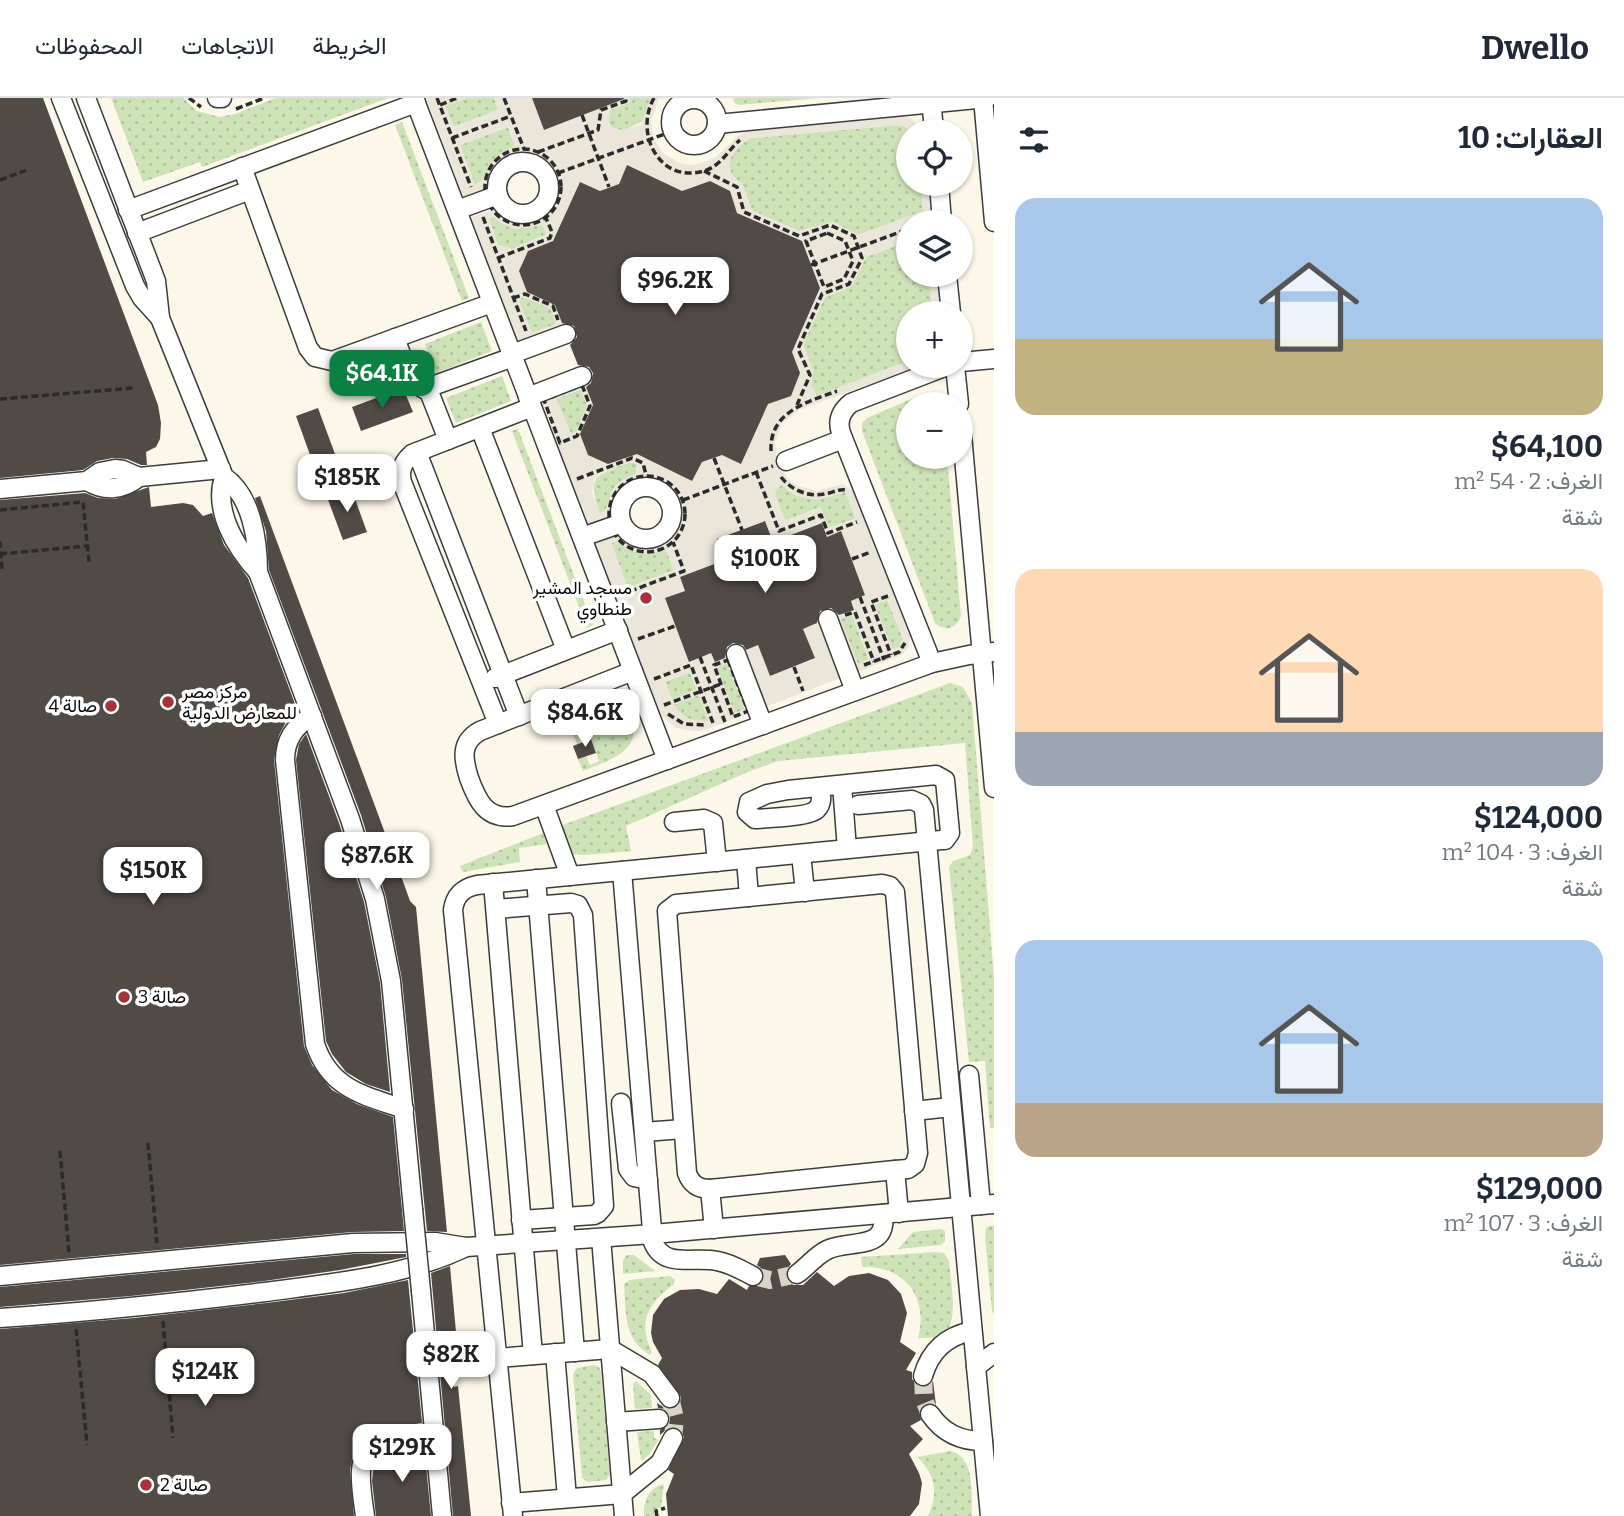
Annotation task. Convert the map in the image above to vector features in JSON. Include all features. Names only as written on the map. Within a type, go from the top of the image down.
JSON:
[{"type":"lane","points":[[61,98],[135,286],[150,309],[160,318]]},
{"type":"lane","points":[[86,98],[156,281],[160,318],[222,473],[220,493],[226,521],[236,543],[258,572],[359,845],[381,926],[391,981],[442,1516]]},
{"type":"lane","points":[[717,124],[931,100],[984,98],[994,222]]},
{"type":"lane","points":[[689,99],[706,100],[715,112],[717,124],[707,141],[695,145],[682,141],[673,131],[671,118],[677,106],[689,99]]},
{"type":"lane","points":[[128,210],[415,100],[667,760]]},
{"type":"lane","points":[[931,100],[933,119]]},
{"type":"lane","points":[[242,167],[311,354],[320,360],[332,361],[492,303]]},
{"type":"lane","points":[[137,233],[250,190]]},
{"type":"lane","points":[[457,211],[493,198]]},
{"type":"lane","points":[[395,338],[411,381],[420,388],[428,389],[512,355],[563,329]]},
{"type":"lane","points":[[973,361],[994,359]]},
{"type":"lane","points":[[498,724],[402,482],[402,466],[408,457],[417,452],[480,428],[582,376]]},
{"type":"lane","points":[[916,378],[851,403],[840,416],[839,428],[932,663]]},
{"type":"lane","points":[[428,389],[448,440]]},
{"type":"lane","points":[[480,428],[566,650]]},
{"type":"lane","points":[[786,461],[843,439]]},
{"type":"lane","points":[[417,452],[519,716]]},
{"type":"lane","points":[[967,469],[987,626],[994,788]]},
{"type":"lane","points":[[0,489],[87,481],[100,472],[115,470],[123,470],[139,477],[222,473]]},
{"type":"lane","points":[[115,470],[117,488]]},
{"type":"lane","points":[[87,481],[102,488],[117,488],[139,477]]},
{"type":"lane","points":[[582,537],[617,525]]},
{"type":"lane","points":[[828,619],[855,691]]},
{"type":"lane","points":[[482,683],[566,650],[620,637]]},
{"type":"lane","points":[[634,671],[475,734],[464,748],[464,760],[477,799],[492,814],[506,817],[932,663],[988,653]]},
{"type":"lane","points":[[736,654],[763,725]]},
{"type":"lane","points":[[312,716],[304,720],[291,734],[285,760],[315,1044],[324,1064],[347,1087],[404,1109]]},
{"type":"lane","points":[[673,1438],[660,1464],[622,1494],[567,1498],[512,1509],[453,910],[456,898],[464,889],[477,885],[945,840],[950,833],[943,778],[936,775],[820,787]]},
{"type":"lane","points":[[842,785],[846,849]]},
{"type":"lane","points":[[858,806],[912,800],[918,802],[924,810],[972,1331],[986,1430],[990,1516]]},
{"type":"lane","points":[[544,805],[570,876]]},
{"type":"lane","points":[[674,822],[704,819],[713,823],[717,862]]},
{"type":"lane","points":[[801,854],[805,892]]},
{"type":"lane","points":[[746,859],[750,897]]},
{"type":"lane","points":[[622,871],[655,1247],[669,1259],[713,1260],[753,1276]]},
{"type":"lane","points":[[536,879],[576,1352]]},
{"type":"lane","points":[[494,883],[533,1355]]},
{"type":"lane","points":[[886,884],[895,892],[917,1161],[912,1167],[895,1170],[710,1189],[698,1187],[689,1179],[683,1129],[666,915],[669,908],[676,904],[805,892],[886,884]]},
{"type":"lane","points":[[496,909],[575,904],[583,915],[604,1206],[594,1215],[522,1220]]},
{"type":"lane","points":[[0,1276],[353,1243],[435,1242],[466,1247],[486,1246],[988,1205],[969,1075]]},
{"type":"lane","points":[[621,1103],[628,1169],[634,1177],[648,1180]]},
{"type":"lane","points":[[914,1111],[951,1107]]},
{"type":"lane","points":[[644,1132],[683,1129]]},
{"type":"lane","points":[[796,1274],[830,1248],[874,1239],[891,1213],[895,1170]]},
{"type":"lane","points":[[710,1189],[714,1229]]},
{"type":"lane","points":[[601,1238],[624,1516]]},
{"type":"lane","points":[[0,1318],[135,1307],[351,1281],[428,1262],[466,1247]]},
{"type":"lane","points":[[923,1376],[930,1357],[944,1342],[953,1336],[972,1331]]},
{"type":"lane","points":[[497,1358],[610,1349],[652,1374],[670,1398]]},
{"type":"lane","points":[[555,1353],[567,1498]]},
{"type":"lane","points":[[976,1367],[994,1353]]},
{"type":"lane","points":[[930,1414],[936,1423],[962,1439],[986,1430]]},
{"type":"lane","points":[[616,1422],[659,1419]]},
{"type":"lane","points":[[365,1516],[361,1473],[362,1464],[370,1450],[384,1441],[434,1433]]},
{"type":"path","points":[[440,105],[457,98]]},
{"type":"path","points":[[504,98],[524,149]]},
{"type":"path","points":[[537,152],[598,130],[601,110],[626,101],[625,98]]},
{"type":"path","points":[[582,115],[609,187]]},
{"type":"path","points":[[452,138],[511,116]]},
{"type":"path","points":[[558,173],[673,131]]},
{"type":"path","points":[[524,149],[537,152],[550,161],[558,173],[561,181],[560,197],[546,218],[530,225],[513,224],[498,216],[485,182],[491,167],[508,152],[524,149]]},
{"type":"path","points":[[0,180],[27,170]]},
{"type":"path","points":[[704,171],[737,187],[744,212],[799,236],[830,225],[853,236],[862,258],[849,284],[822,294],[798,349],[810,375],[797,407]]},
{"type":"path","points":[[498,258],[550,238],[552,232],[546,218]]},
{"type":"path","points":[[836,237],[840,230]]},
{"type":"path","points":[[827,233],[836,237],[845,241],[853,261],[844,279],[824,287],[806,241],[827,233]]},
{"type":"path","points":[[813,264],[896,234]]},
{"type":"path","points":[[849,270],[854,273]]},
{"type":"path","points":[[528,337],[513,298],[525,294],[553,306],[563,329]]},
{"type":"path","points":[[582,385],[590,406],[577,436],[560,443],[544,400],[582,385]]},
{"type":"path","points":[[0,399],[133,388]]},
{"type":"path","points":[[575,480],[632,458],[643,463],[646,475]]},
{"type":"path","points":[[714,458],[741,530]]},
{"type":"path","points":[[683,500],[786,461]]},
{"type":"path","points":[[757,472],[779,531],[821,515],[828,533],[861,520]]},
{"type":"path","points":[[646,475],[665,479],[679,492],[683,500],[683,527],[673,542],[657,551],[639,551],[623,543],[609,508],[616,492],[629,480],[646,475]]},
{"type":"path","points":[[0,510],[83,502],[89,562]]},
{"type":"path","points":[[0,541],[2,570]]},
{"type":"path","points":[[620,596],[684,571],[673,542]]},
{"type":"path","points":[[1,554],[87,546]]},
{"type":"path","points":[[852,559],[862,555]]},
{"type":"path","points":[[890,595],[871,602],[891,655]]},
{"type":"path","points":[[860,597],[891,678]]},
{"type":"path","points":[[620,637],[675,626]]},
{"type":"path","points":[[700,657],[730,737]]},
{"type":"path","points":[[656,690],[653,680],[691,665],[713,723]]},
{"type":"path","points":[[794,667],[798,678]]},
{"type":"path","points":[[662,706],[721,684]]},
{"type":"path","points":[[659,700],[672,717],[684,724],[699,726],[724,719]]},
{"type":"path","points":[[148,1143],[157,1238]]},
{"type":"path","points":[[60,1151],[68,1246]]},
{"type":"path","points":[[76,1327],[87,1446]]},
{"type":"path","points":[[163,1330],[173,1438]]},
{"type":"path","points":[[657,1516],[656,1511],[665,1508]]},
{"type":"green space","points":[[111,98],[183,98],[197,111],[220,117],[276,98],[388,98],[202,167],[200,162],[143,182]]},
{"type":"green space","points":[[466,98],[494,98],[498,110],[453,127],[445,106]]},
{"type":"green space","points":[[629,98],[650,98],[644,120],[624,131],[611,127],[608,122],[610,110],[630,102]]},
{"type":"green space","points":[[733,98],[818,98],[739,105]]},
{"type":"green space","points":[[402,122],[469,298],[462,301],[395,125]]},
{"type":"green space","points":[[896,125],[896,196],[922,196],[923,210],[896,210],[896,221],[858,235],[833,222],[799,231],[753,211],[744,188],[732,174],[729,167],[731,156],[742,143],[752,138]]},
{"type":"green space","points":[[508,127],[515,146],[495,158],[483,180],[475,185],[460,145]]},
{"type":"green space","points":[[493,216],[515,229],[542,225],[547,234],[512,249],[498,245],[489,219]]},
{"type":"green space","points":[[896,246],[896,287],[930,287],[932,301],[896,301],[896,366],[817,396],[811,385],[813,371],[803,344],[825,297],[848,287],[866,257]]},
{"type":"green space","points":[[525,297],[551,309],[556,324],[532,333],[519,302]]},
{"type":"green space","points":[[481,322],[492,351],[436,373],[425,344]]},
{"type":"green space","points":[[502,376],[511,401],[456,423],[446,398]]},
{"type":"green space","points":[[581,389],[587,406],[577,431],[571,434],[556,399]]},
{"type":"green space","points":[[896,405],[896,469],[948,469],[961,616],[957,624],[950,628],[943,628],[935,623],[862,431],[862,423],[867,418]]},
{"type":"green space","points":[[518,429],[593,625],[587,628],[512,431]]},
{"type":"green space","points":[[630,462],[637,464],[636,474],[615,487],[606,509],[600,514],[594,491],[597,478]]},
{"type":"green space","points":[[781,484],[796,494],[812,498],[845,492],[856,518],[829,528],[820,507],[785,521],[774,493]]},
{"type":"green space","points":[[617,541],[646,554],[666,550],[674,570],[628,588],[611,543]]},
{"type":"green space","points":[[887,599],[903,639],[899,647],[892,650],[874,604]]},
{"type":"green space","points":[[852,615],[869,660],[858,664],[840,619]]},
{"type":"green space","points":[[727,663],[745,710],[734,713],[716,667]]},
{"type":"green space","points":[[690,672],[697,690],[672,699],[665,682]]},
{"type":"green space","points":[[950,683],[963,687],[972,703],[994,978],[994,1128],[990,1128],[985,1061],[969,1062],[949,867],[953,861],[970,855],[973,847],[965,743],[779,761],[750,771],[626,826],[631,851],[571,854],[560,826]]},
{"type":"green space","points":[[699,695],[709,721],[688,719],[673,704]]},
{"type":"green space","points":[[629,710],[633,724],[630,744],[615,757],[583,771],[578,759],[586,756],[590,765],[599,761],[588,731],[577,735],[580,743],[577,744],[572,732]]},
{"type":"green space","points":[[543,833],[547,844],[519,848],[520,862],[463,872],[460,866]]},
{"type":"green space","points":[[994,1226],[994,1315],[985,1237],[986,1228]]},
{"type":"green space","points":[[941,1229],[945,1231],[945,1241],[941,1245],[898,1249],[913,1232]]},
{"type":"green space","points":[[944,1253],[949,1261],[953,1313],[947,1331],[941,1336],[918,1338],[920,1309],[910,1286],[890,1271],[862,1267],[861,1257]]},
{"type":"green space","points":[[627,1255],[634,1255],[655,1271],[623,1274],[623,1260]]},
{"type":"green space","points":[[670,1276],[675,1280],[674,1284],[658,1298],[648,1314],[646,1331],[652,1352],[650,1355],[641,1349],[630,1333],[624,1284],[629,1280]]},
{"type":"green space","points":[[594,1365],[599,1367],[601,1372],[610,1475],[606,1480],[588,1482],[582,1478],[573,1374],[577,1368]]},
{"type":"green space","points":[[636,1381],[651,1395],[652,1408],[635,1409],[633,1384]]},
{"type":"green space","points":[[654,1431],[654,1438],[658,1440],[649,1455],[641,1461],[637,1432]]},
{"type":"green space","points":[[951,1451],[965,1461],[968,1469],[972,1488],[972,1516],[928,1516],[933,1500],[933,1484],[928,1470],[917,1457]]},
{"type":"green space","points":[[664,1484],[661,1507],[654,1510],[655,1516],[644,1516],[648,1496],[654,1488]]},
{"type":"shaded area","points":[[426,98],[466,98],[445,106],[454,127],[498,110],[494,98],[532,98],[544,130],[621,98],[629,98],[630,102],[610,110],[608,125],[621,131],[642,124],[650,98],[659,98],[651,121],[653,138],[664,154],[690,165],[716,157],[739,135],[750,130],[904,116],[912,119],[896,119],[896,125],[752,138],[741,143],[728,162],[732,175],[742,184],[753,211],[799,231],[833,222],[858,235],[896,221],[896,246],[866,257],[853,284],[825,297],[803,344],[813,371],[811,385],[817,396],[896,366],[896,374],[797,411],[782,424],[775,443],[777,463],[788,479],[796,485],[816,491],[843,484],[853,491],[910,637],[909,647],[902,655],[855,673],[833,618],[854,610],[851,601],[865,594],[841,532],[827,537],[822,523],[773,542],[764,521],[718,538],[725,560],[680,577],[685,591],[665,599],[689,661],[711,653],[715,662],[731,656],[752,712],[702,731],[676,728],[663,717],[595,544],[619,535],[639,548],[663,545],[675,535],[681,520],[678,497],[660,481],[637,479],[617,493],[611,516],[588,525],[540,398],[584,381],[595,411],[632,451],[692,481],[702,462],[722,455],[741,464],[768,404],[791,395],[800,373],[792,352],[820,288],[802,241],[737,213],[730,191],[710,181],[688,188],[686,193],[627,166],[618,184],[600,191],[580,182],[551,244],[528,251],[519,271],[527,292],[546,301],[552,299],[564,328],[520,345],[471,217],[495,209],[515,222],[538,220],[551,210],[558,196],[558,180],[551,165],[538,156],[515,153],[495,166],[488,189],[464,198]],"holes":[[[508,127],[515,146],[495,158],[483,180],[475,185],[460,145]],[[492,216],[515,229],[542,225],[547,234],[512,249],[498,245],[489,219]],[[525,297],[551,309],[556,324],[532,333],[519,302]],[[581,389],[587,406],[577,431],[571,434],[556,399]],[[629,462],[637,464],[636,474],[621,481],[615,488],[606,510],[600,513],[592,493],[594,482],[601,473]],[[781,485],[793,494],[807,499],[821,499],[845,492],[855,518],[829,528],[821,507],[785,521],[775,493]],[[617,541],[625,548],[641,554],[666,550],[674,570],[628,588],[611,544]],[[888,600],[903,639],[899,647],[893,650],[875,605]],[[852,615],[869,659],[858,664],[840,620]],[[727,663],[745,709],[735,713],[717,668]],[[690,673],[697,690],[672,699],[665,682]],[[699,695],[708,721],[691,720],[681,714],[674,705]]]},
{"type":"shaded area","points":[[922,196],[930,196],[932,210],[923,210]]},
{"type":"shaded area","points":[[930,287],[939,287],[940,301],[932,301]]},
{"type":"shaded area","points":[[821,622],[843,677],[763,708],[741,652],[758,645],[770,676],[815,659],[803,629]]},
{"type":"building","points":[[0,98],[43,98],[158,405],[160,439],[156,447],[146,452],[147,465],[113,458],[97,461],[83,470],[0,478]]},
{"type":"building","points":[[532,98],[624,98],[624,99],[544,130]]},
{"type":"building","points":[[627,165],[682,191],[710,181],[730,191],[737,213],[802,241],[820,288],[792,352],[800,373],[791,396],[768,404],[741,464],[722,455],[702,462],[692,481],[637,454],[608,464],[588,455],[580,434],[593,405],[586,387],[591,383],[593,373],[589,367],[578,365],[570,345],[577,337],[574,326],[562,323],[555,305],[527,292],[519,271],[528,251],[553,241],[580,182],[600,191],[619,184]]},
{"type":"building","points":[[403,388],[413,412],[361,431],[352,407]]},
{"type":"building","points":[[318,408],[335,454],[313,463],[296,416]]},
{"type":"building","points":[[149,487],[151,507],[183,503],[193,505],[203,516],[212,513],[224,545],[248,578],[298,712],[286,722],[279,735],[274,760],[304,1046],[312,1065],[332,1090],[357,1104],[393,1117],[404,1231],[352,1232],[0,1265],[0,500],[85,493],[98,498],[115,499]]},
{"type":"building","points":[[351,488],[367,532],[343,540],[327,497]]},
{"type":"building","points":[[260,496],[410,901],[416,907],[447,1232],[427,1231],[402,980],[386,897],[361,815],[269,570],[266,531],[255,498]]},
{"type":"building","points":[[765,521],[773,542],[822,523],[827,537],[841,531],[865,595],[851,601],[854,610],[839,615],[831,608],[820,611],[817,623],[803,629],[815,658],[770,676],[758,645],[746,650],[743,645],[733,643],[727,647],[725,658],[715,662],[711,653],[689,662],[665,598],[685,591],[680,577],[725,560],[717,539]]},
{"type":"building","points":[[306,734],[339,823],[364,902],[380,983],[390,1092],[366,1084],[346,1072],[326,1041],[296,760],[299,744]]},
{"type":"building","points":[[591,739],[596,753],[578,759],[573,746]]},
{"type":"building","points":[[354,1254],[406,1254],[406,1257],[264,1281],[0,1307],[0,1287]]},
{"type":"building","points":[[785,1255],[791,1264],[786,1276],[793,1285],[803,1285],[817,1272],[834,1286],[849,1276],[869,1273],[888,1280],[901,1294],[907,1313],[900,1342],[916,1353],[906,1370],[912,1372],[912,1379],[919,1386],[926,1387],[933,1381],[936,1405],[923,1405],[919,1410],[921,1420],[910,1426],[923,1439],[909,1454],[922,1483],[919,1504],[910,1516],[668,1516],[666,1494],[674,1474],[668,1470],[684,1437],[679,1428],[673,1427],[660,1435],[660,1430],[669,1425],[670,1418],[665,1409],[658,1408],[657,1403],[672,1409],[680,1403],[681,1397],[658,1365],[662,1358],[651,1333],[653,1315],[664,1299],[680,1290],[699,1289],[717,1294],[729,1279],[747,1290],[749,1286],[759,1286],[764,1276],[757,1265],[760,1258]]},
{"type":"building","points":[[450,1266],[457,1343],[450,1343],[454,1387],[458,1386],[471,1516],[453,1516],[431,1273]]},
{"type":"building","points":[[408,1280],[422,1423],[384,1429],[360,1444],[353,1456],[350,1470],[354,1516],[0,1516],[0,1329],[266,1303],[344,1293]]},
{"type":"building","points":[[424,1446],[431,1516],[376,1516],[372,1481],[374,1464],[378,1458],[392,1451]]},
{"type":"tunnel","points":[[753,1276],[770,1280],[797,1274]]},
{"type":"tunnel","points":[[923,1376],[924,1400],[930,1414]]},
{"type":"tunnel","points":[[670,1398],[675,1418],[673,1438]]},
{"type":"place","name":"مسجد المشير طنطاوي","points":[[646,598]]},
{"type":"place","name":"مركز مصر للمعارض الدولية","points":[[168,702]]},
{"type":"place","name":"صالة 4","points":[[111,706]]},
{"type":"place","name":"صالة 3","points":[[124,997]]},
{"type":"place","name":"صالة 2","points":[[146,1485]]}]
